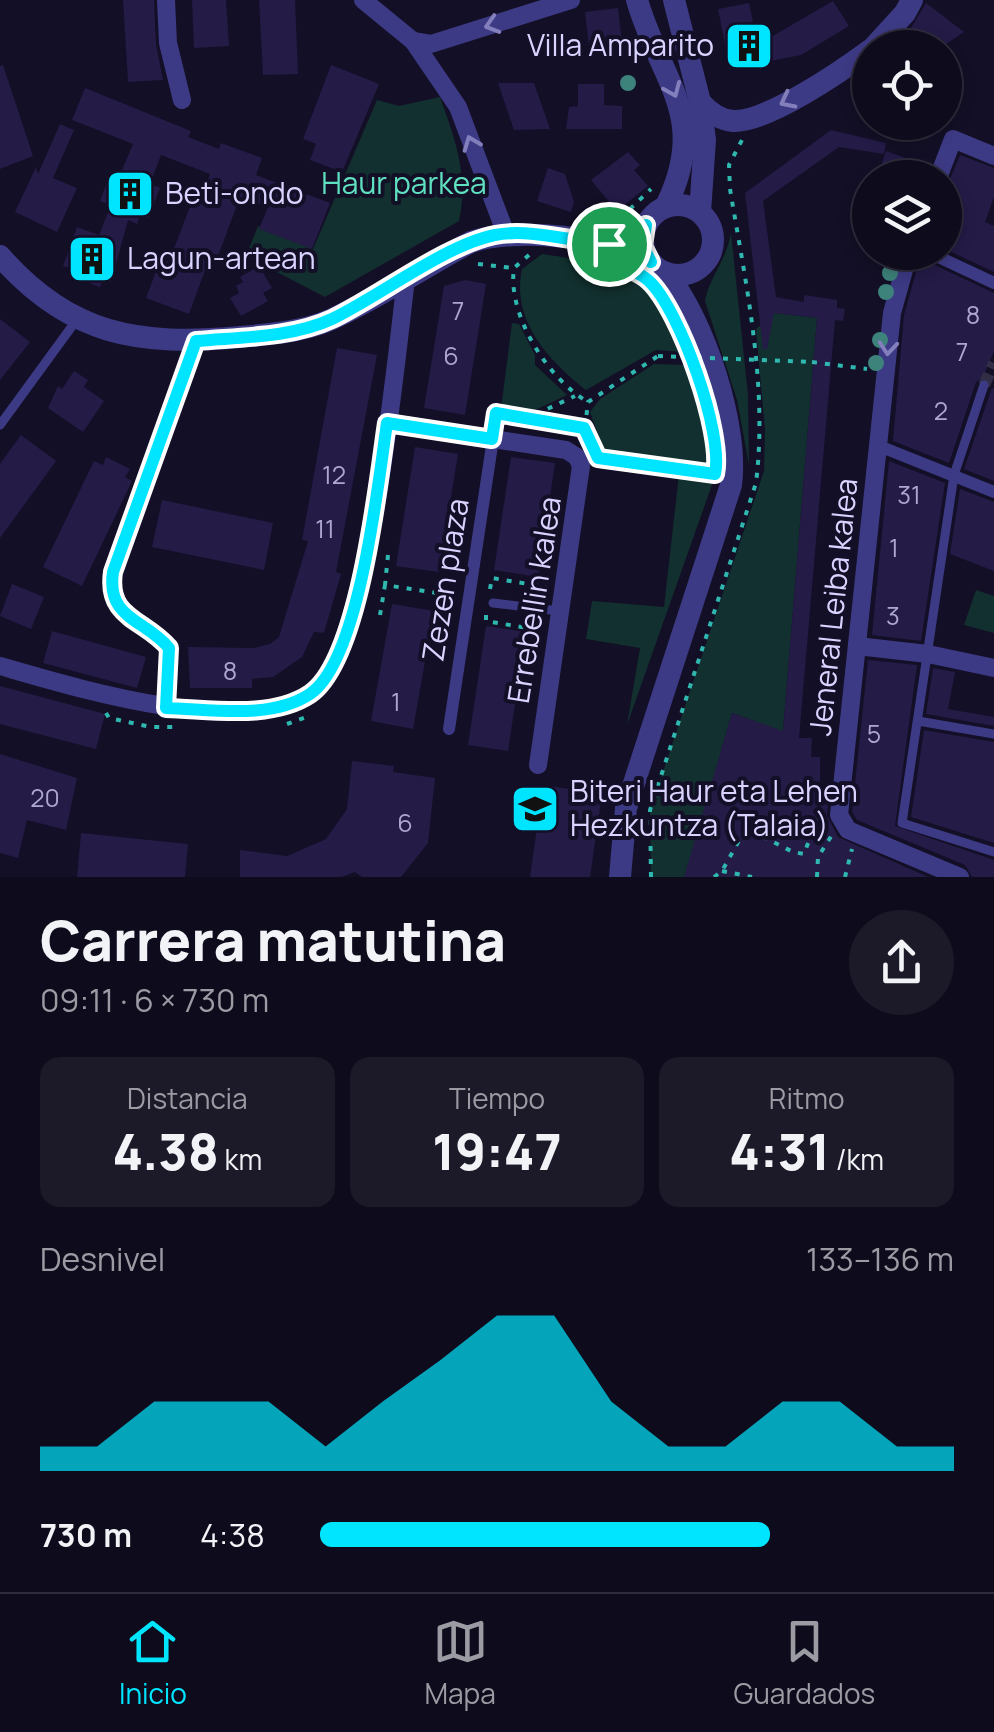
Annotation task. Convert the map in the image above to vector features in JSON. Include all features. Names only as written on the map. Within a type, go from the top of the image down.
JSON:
[{"type":"street","points":[[166,0],[168,44],[182,100]]},
{"type":"street","points":[[364,0],[413,41],[458,107],[506,234]]},
{"type":"street","points":[[413,41],[431,44],[545,4],[571,0]]},
{"type":"street","points":[[609,244],[646,225],[666,206],[684,160],[686,130],[636,0]]},
{"type":"street","points":[[674,0],[700,102],[705,140],[700,212]]},
{"type":"street","points":[[889,30],[912,0]]},
{"type":"street","points":[[700,102],[725,120],[755,118],[852,64]]},
{"type":"street","points":[[945,160],[953,139],[994,156]]},
{"type":"street","points":[[0,256],[44,300],[96,327],[142,340],[196,341],[299,330],[328,320],[471,242],[506,234],[609,244],[631,250],[658,268],[683,275],[708,260],[714,241],[712,228],[700,212],[684,204],[666,206]]},
{"type":"street","points":[[620,877],[626,808],[731,485],[734,459],[726,406],[692,318],[643,246],[646,225]]},
{"type":"street","points":[[962,268],[994,283]]},
{"type":"street","points":[[692,318],[698,269]]},
{"type":"street","name":"Jeneral Leiba kalea","points":[[844,837],[839,816],[892,312],[904,270]]},
{"type":"street","points":[[0,666],[97,694],[166,708],[260,710],[291,703],[323,683],[341,650],[361,580],[406,279]]},
{"type":"street","name":"Errebellin kalea","points":[[387,423],[566,450],[576,456],[582,474],[538,766]]},
{"type":"street","name":"Zezen plaza","points":[[449,729],[492,439]]},
{"type":"street","points":[[880,446],[994,492]]},
{"type":"street","points":[[857,646],[928,654],[994,668]]},
{"type":"street","points":[[844,837],[960,877]]},
{"type":"lane","points":[[0,425],[78,318]]},
{"type":"lane","points":[[150,474],[196,341]]},
{"type":"lane","points":[[984,384],[954,475],[902,823],[994,852]]},
{"type":"lane","points":[[113,572],[110,589],[122,612],[160,637],[169,648],[166,708]]},
{"type":"lane","points":[[490,605],[562,612]]},
{"type":"lane","points":[[918,721],[994,734]]},
{"type":"path","points":[[609,244],[611,218],[630,209],[658,182]]},
{"type":"path","points":[[540,250],[514,268],[511,289],[540,356],[577,396],[588,402]]},
{"type":"path","points":[[684,343],[690,361]]},
{"type":"path","points":[[718,464],[715,474],[598,458],[584,428],[588,402],[658,356],[812,362],[886,370]]},
{"type":"path","points":[[530,418],[577,396]]},
{"type":"path","points":[[492,439],[496,413],[584,428]]},
{"type":"path","points":[[113,572],[150,474]]},
{"type":"path","points":[[380,615],[388,555]]},
{"type":"path","points":[[558,633],[486,621],[492,578],[565,590]]},
{"type":"path","points":[[384,585],[471,598]]},
{"type":"path","points":[[714,877],[746,828],[792,852],[804,854],[821,808]]},
{"type":"path","points":[[816,877],[818,857],[844,837]]},
{"type":"path","points":[[844,837],[845,877]]},
{"type":"path","points":[[722,870],[752,877]]},
{"type":"green space","name":"Haur parkea","points":[[440,97],[461,173],[459,221],[325,297],[246,256],[258,226],[313,249],[377,100],[399,106]]},
{"type":"green space","points":[[731,233],[748,395],[749,465],[737,400],[705,301]]},
{"type":"green space","points":[[542,254],[596,263],[632,276],[658,303],[682,352],[656,350],[586,390],[558,366],[527,322],[520,288],[522,269]]},
{"type":"green space","points":[[774,313],[817,318],[782,743],[756,741],[757,722],[732,713],[685,877],[651,877],[650,810],[764,471],[765,430],[756,329]]},
{"type":"green space","points":[[512,323],[519,324],[535,355],[535,365],[567,395],[529,413],[501,409]]},
{"type":"green space","points":[[654,364],[686,365],[713,439],[714,468],[604,451],[590,412],[600,399]]},
{"type":"green space","points":[[679,474],[714,479],[627,725],[640,648],[586,639],[592,601],[664,607]]},
{"type":"green space","points":[[976,590],[994,596],[994,633],[964,625]]},
{"type":"building","points":[[123,0],[154,0],[163,80],[128,82]]},
{"type":"building","points":[[192,0],[226,0],[229,46],[194,48]]},
{"type":"building","points":[[259,0],[295,0],[298,74],[263,75]]},
{"type":"building","points":[[833,1],[849,26],[801,55],[730,69],[718,9],[749,3],[755,32],[770,29],[771,37]]},
{"type":"building","points":[[926,3],[961,30],[913,30]]},
{"type":"building","points":[[618,8],[623,51],[590,54],[585,12]]},
{"type":"building","points":[[3,65],[33,156],[0,169],[0,66]]},
{"type":"building","points":[[331,65],[379,84],[342,172],[310,160],[316,144],[303,139]]},
{"type":"building","points":[[498,83],[534,83],[550,129],[514,130]]},
{"type":"building","points":[[578,84],[604,84],[604,105],[622,106],[622,129],[566,129],[569,107],[578,106]]},
{"type":"building","points":[[85,88],[191,131],[188,137],[219,149],[221,143],[262,158],[256,175],[330,203],[312,249],[259,229],[268,207],[240,197],[218,256],[211,254],[189,314],[146,298],[161,258],[169,262],[192,201],[198,204],[210,174],[161,155],[150,184],[160,188],[148,218],[140,215],[137,224],[128,220],[111,282],[103,279],[100,287],[70,276],[72,269],[63,266],[77,227],[99,235],[111,205],[100,201],[111,172],[120,175],[133,144],[72,120]]},
{"type":"building","points":[[60,124],[74,130],[53,178],[77,188],[57,232],[15,212],[36,167],[38,174]]},
{"type":"building","points":[[831,130],[852,135],[852,140],[886,143],[884,154],[839,147],[763,201],[776,297],[804,302],[804,295],[837,300],[837,308],[845,309],[843,321],[835,320],[799,738],[812,738],[811,757],[820,757],[820,792],[829,793],[827,815],[838,837],[928,877],[684,877],[732,713],[783,731],[817,318],[774,313],[767,349],[763,349],[745,193]]},
{"type":"building","points":[[886,151],[911,160],[883,160]]},
{"type":"building","points":[[628,152],[640,165],[634,170],[648,186],[617,211],[591,180]]},
{"type":"building","points":[[960,155],[994,168],[994,197],[985,222],[994,226],[994,272],[962,257],[962,160],[958,160]]},
{"type":"building","points":[[548,168],[565,174],[574,202],[571,212],[537,201]]},
{"type":"building","points":[[259,266],[272,288],[263,293],[268,301],[241,316],[230,298],[239,293],[236,286],[243,282],[240,277]]},
{"type":"building","points":[[917,270],[945,270],[994,293],[994,351],[983,377],[976,382],[949,463],[893,441],[904,315]]},
{"type":"building","points":[[465,280],[486,284],[465,415],[424,408],[444,286]]},
{"type":"building","points":[[0,319],[30,342],[0,380]]},
{"type":"building","points":[[337,348],[377,355],[336,572],[341,574],[324,633],[314,632],[302,657],[273,677],[252,679],[252,688],[190,688],[188,647],[254,648],[279,637],[308,541],[302,540]]},
{"type":"building","points":[[74,371],[88,380],[84,387],[104,401],[83,432],[48,408],[58,386],[62,389]]},
{"type":"building","points":[[994,389],[994,481],[964,469]]},
{"type":"building","points":[[21,435],[56,461],[0,538],[0,464]]},
{"type":"building","points":[[415,447],[458,454],[439,572],[396,566]]},
{"type":"building","points":[[106,457],[130,469],[125,477],[132,481],[82,586],[43,567],[94,461],[103,465]]},
{"type":"building","points":[[511,457],[555,463],[538,577],[494,570]]},
{"type":"building","points":[[889,461],[945,483],[921,641],[872,635]]},
{"type":"building","points":[[960,489],[994,502],[994,571],[950,554]]},
{"type":"building","points":[[162,500],[273,523],[264,570],[152,547]]},
{"type":"building","points":[[12,584],[44,597],[31,629],[0,616]]},
{"type":"building","points":[[392,604],[434,611],[413,729],[371,721]]},
{"type":"building","points":[[486,626],[526,632],[508,751],[468,745]]},
{"type":"building","points":[[52,631],[146,657],[137,688],[43,663]]},
{"type":"building","points":[[868,660],[917,665],[895,826],[994,860],[994,877],[972,877],[965,865],[857,820],[852,812]]},
{"type":"building","points":[[933,668],[955,672],[948,709],[994,717],[994,726],[926,714]]},
{"type":"building","points":[[0,686],[105,714],[96,749],[0,724]]},
{"type":"building","points":[[924,730],[994,742],[994,843],[911,817]]},
{"type":"building","points":[[0,754],[77,778],[66,830],[27,820],[18,858],[0,853]]},
{"type":"building","points":[[352,761],[394,766],[393,772],[435,778],[428,843],[401,877],[362,877],[355,872],[342,877],[240,877],[240,850],[287,856],[326,839],[347,809]]},
{"type":"building","points":[[543,785],[602,794],[590,877],[530,877]]},
{"type":"building","points":[[81,833],[188,844],[185,877],[77,877]]},
{"type":"tunnel","points":[[984,385],[994,363]]},
{"type":"place","name":"Villa Amparito","points":[[749,46]]},
{"type":"place","name":"Beti-ondo","points":[[130,194]]},
{"type":"place","name":"Lagun-artean","points":[[92,259]]},
{"type":"place","name":"Biteri Haur eta Lehen Hezkuntza (Talaia)","points":[[535,809]]},
{"type":"route","points":[[609,244],[531,234],[494,236],[471,242],[328,320],[299,330],[196,341],[110,589],[122,612],[160,637],[169,648],[166,708],[260,710],[291,703],[323,683],[341,650],[361,580],[387,423],[492,439],[496,413],[530,418],[584,428],[598,458],[715,474],[718,450],[714,426],[670,308],[648,279],[608,262],[609,244],[646,225],[643,246],[651,262],[631,250],[609,244]]}]
